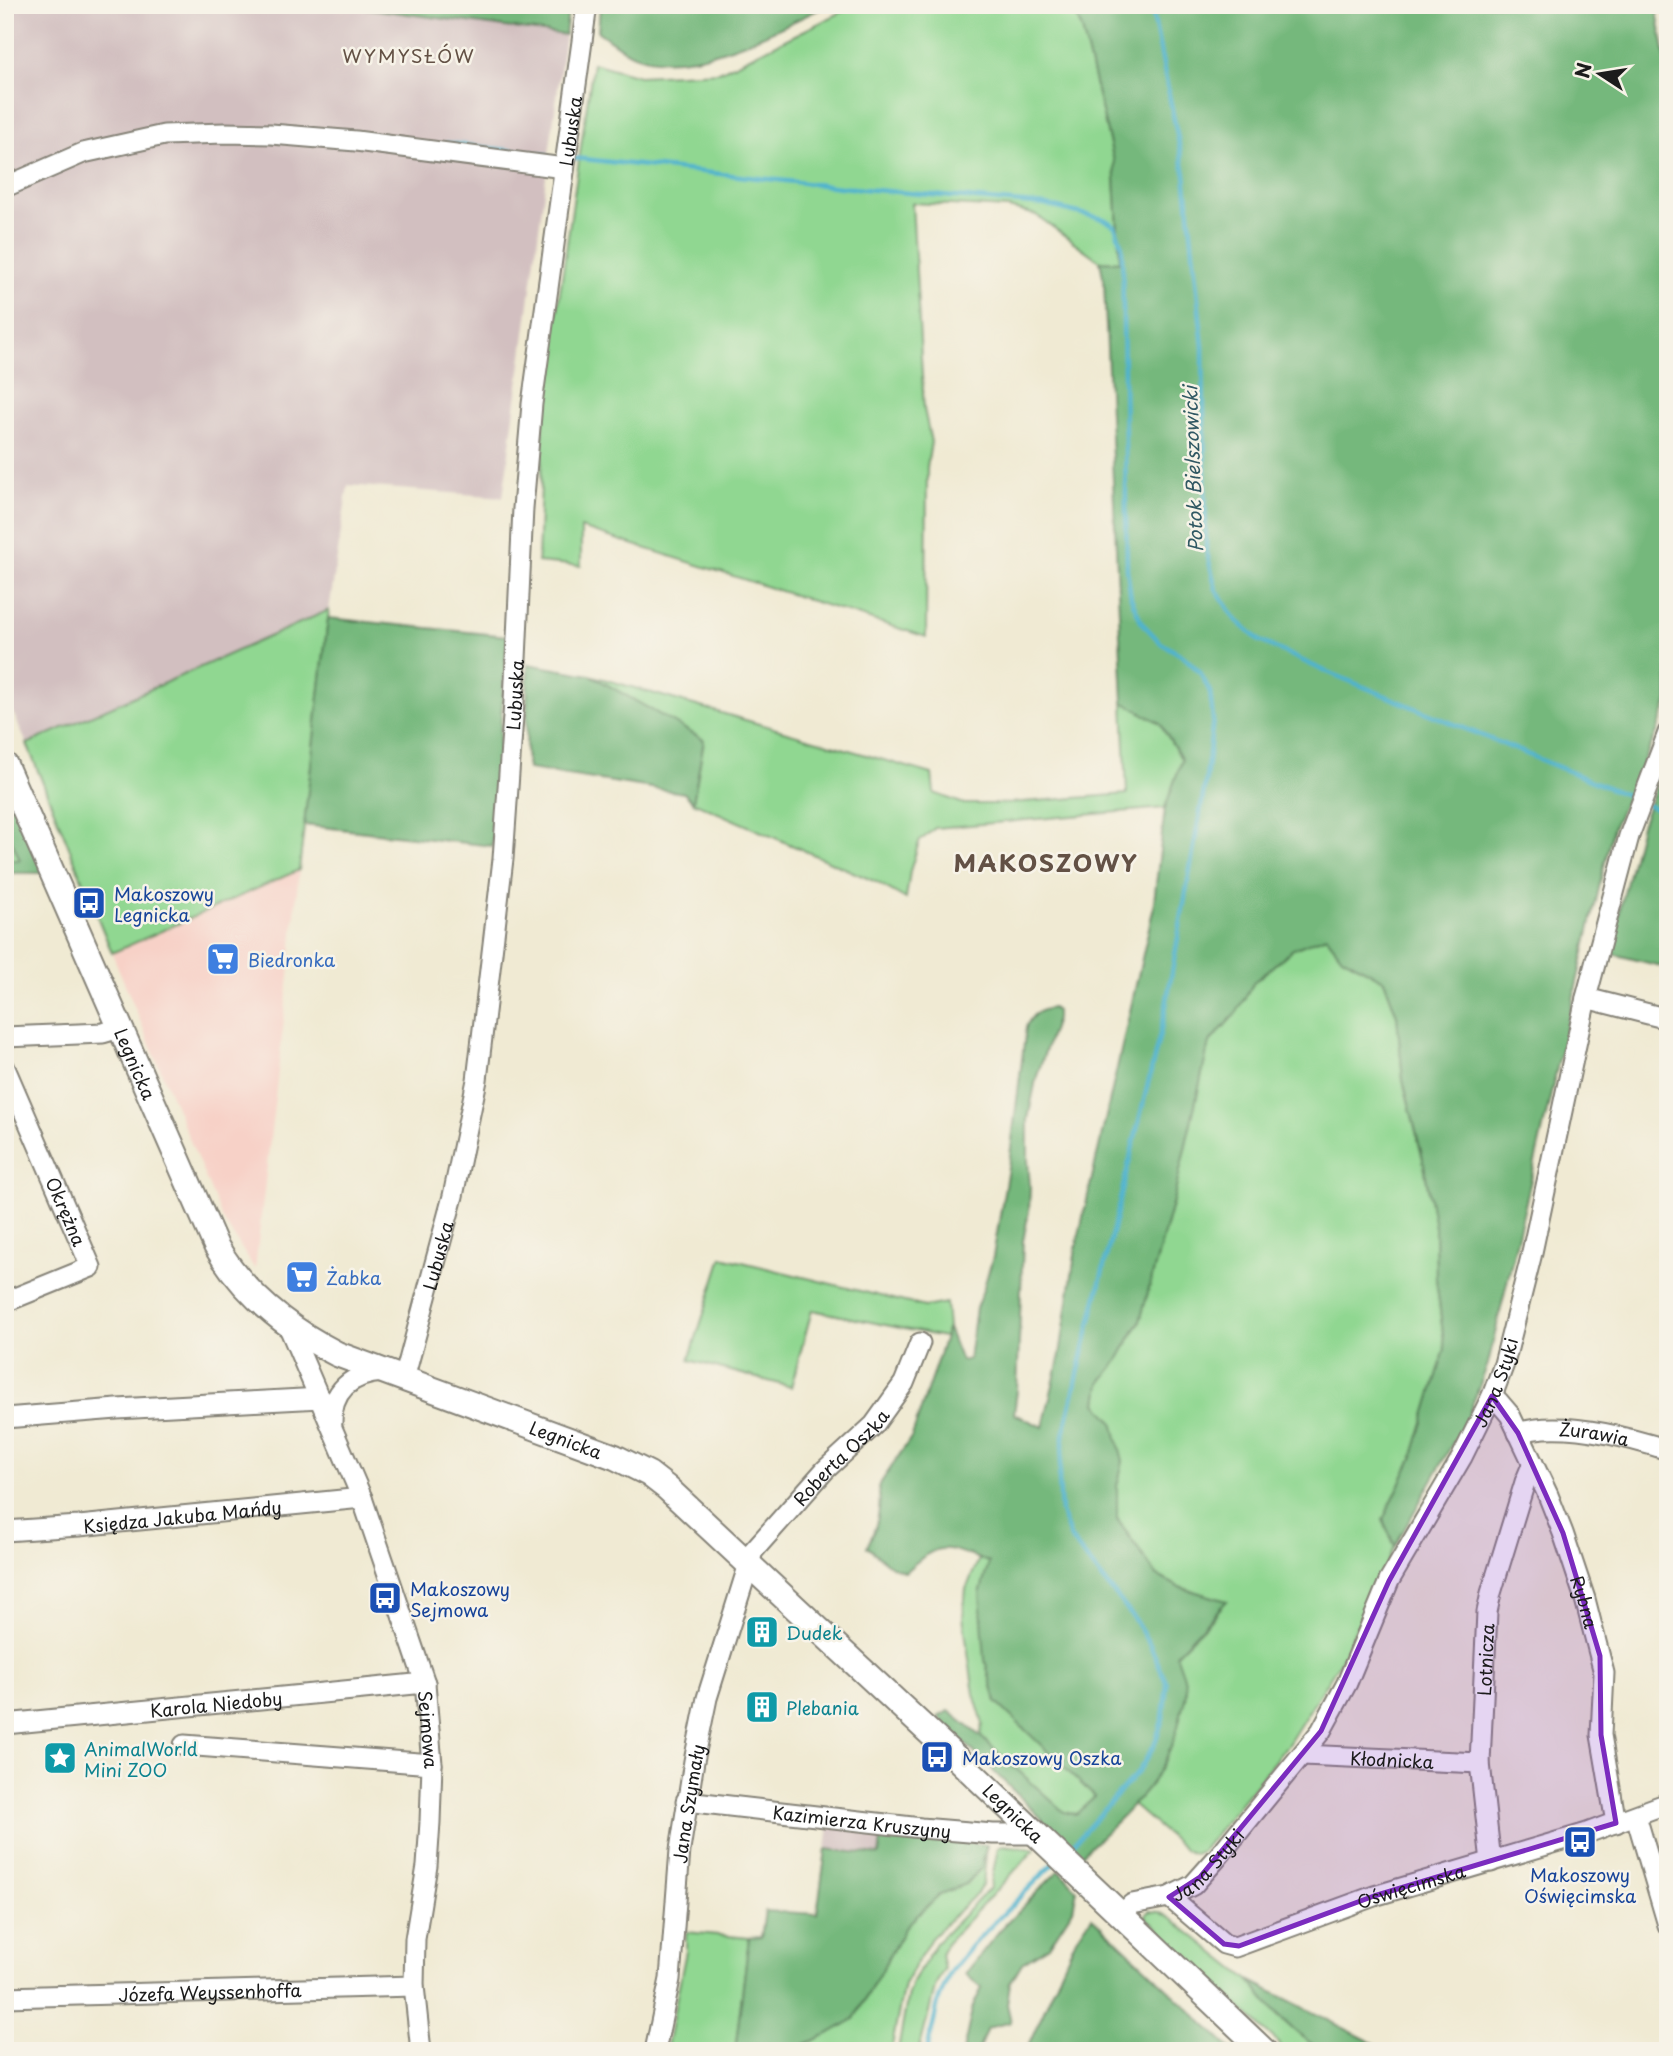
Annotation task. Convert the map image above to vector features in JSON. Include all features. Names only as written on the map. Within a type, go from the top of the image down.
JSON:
[{"type":"main road","name":"Legnicka","points":[[5,765],[216,1246],[240,1281],[288,1325],[337,1354],[634,1465],[667,1488],[1264,2051]]},
{"type":"street","name":"Lubuska","points":[[393,1375],[453,1196],[479,1068],[503,859],[514,702],[522,521],[530,428],[587,5]]},
{"type":"street","points":[[5,187],[83,153],[164,135],[212,133],[271,134],[356,141],[564,168]]},
{"type":"street","name":"Jana Styki","points":[[1121,1916],[1132,1904],[1169,1897],[1187,1889],[1200,1877],[1321,1731],[1342,1692],[1389,1581],[1462,1457],[1492,1396],[1504,1364],[1531,1257],[1586,998],[1629,836],[1668,733]]},
{"type":"street","points":[[1586,998],[1668,1019]]},
{"type":"street","points":[[5,1037],[108,1033],[120,1028]]},
{"type":"street","name":"Okrężna","points":[[5,1068],[91,1266],[5,1302]]},
{"type":"street","name":"Sejmowa","points":[[288,1325],[362,1498],[425,1683],[432,1764],[426,1866],[415,1939],[414,1986],[421,2051]]},
{"type":"street","name":"Roberta Oszka","points":[[749,1563],[753,1550],[816,1480],[874,1425],[904,1383],[920,1343]]},
{"type":"street","points":[[332,1424],[332,1410],[341,1390],[358,1377],[369,1373],[393,1375]]},
{"type":"street","name":"Rybna","points":[[1492,1396],[1504,1408],[1518,1433],[1563,1533],[1600,1656],[1604,1680],[1601,1735],[1616,1824]]},
{"type":"street","points":[[5,1418],[321,1398]]},
{"type":"street","name":"Żurawia","points":[[1518,1433],[1536,1429],[1585,1430],[1641,1441],[1668,1450]]},
{"type":"street","name":"Lotnicza","points":[[1490,1862],[1480,1763],[1488,1603],[1533,1463]]},
{"type":"street","name":"Księdza Jakuba Mańdy","points":[[5,1531],[362,1498]]},
{"type":"street","name":"Jana Szymały","points":[[654,2051],[670,1979],[686,1801],[707,1698],[749,1563]]},
{"type":"street","name":"Karola Niedoby","points":[[5,1724],[425,1683]]},
{"type":"street","points":[[184,1745],[432,1764]]},
{"type":"street","name":"Kłodnicka","points":[[1303,1755],[1480,1763]]},
{"type":"street","name":"Kazimierza Kruszyny","points":[[686,1801],[921,1828],[1040,1838]]},
{"type":"street","name":"Oświęcimska","points":[[1169,1897],[1224,1944],[1235,1947],[1350,1904],[1616,1824],[1668,1803]]},
{"type":"street","points":[[1636,1816],[1668,1925]]},
{"type":"street","name":"Józefa Weyssenhoffa","points":[[5,1997],[414,1986]]},
{"type":"highlighted area","points":[[1492,1396],[1518,1433],[1563,1533],[1600,1656],[1601,1735],[1616,1823],[1374,1896],[1239,1946],[1224,1944],[1169,1897],[1200,1877],[1321,1731],[1389,1581]]},
{"type":"shaded area","points":[[5,5],[356,5],[356,8],[565,35],[503,497],[348,485],[329,610],[27,744],[5,695]]},
{"type":"shaded area","points":[[299,870],[255,1269],[223,1220],[112,953]]},
{"type":"shaded area","points":[[829,1825],[882,1832],[879,1855],[826,1849]]},
{"type":"green space","points":[[356,5],[569,5],[565,35]]},
{"type":"green space","points":[[600,5],[828,5],[733,47],[681,60],[657,60],[629,53],[598,32]]},
{"type":"green space","points":[[856,5],[1072,5],[1082,29],[1114,161],[1120,262],[1100,261],[1036,215],[1008,208],[912,203],[924,409],[931,442],[927,467],[926,637],[581,528],[581,566],[538,562],[544,403],[593,63],[639,76],[719,72]]},
{"type":"green space","points":[[1072,5],[1656,5],[1668,73],[1668,701],[1657,732],[1613,828],[1488,1364],[1467,1418],[1395,1546],[1383,1520],[1412,1459],[1445,1349],[1436,1279],[1435,1227],[1423,1159],[1403,1080],[1397,1015],[1384,980],[1342,957],[1326,936],[1293,949],[1254,982],[1237,1012],[1209,1043],[1174,1197],[1140,1321],[1117,1362],[1100,1383],[1097,1403],[1113,1422],[1123,1461],[1117,1486],[1117,1519],[1156,1575],[1179,1587],[1227,1601],[1176,1654],[1184,1677],[1186,1694],[1174,1740],[1155,1778],[1128,1810],[1080,1856],[938,1717],[949,1711],[1064,1812],[1076,1814],[1095,1797],[996,1702],[985,1660],[980,1594],[989,1562],[944,1549],[928,1554],[905,1572],[891,1566],[867,1547],[878,1518],[878,1487],[912,1436],[948,1328],[961,1361],[969,1359],[976,1308],[993,1257],[1010,1156],[1026,1027],[1036,1013],[1052,1008],[1056,1011],[1056,1019],[1036,1079],[1028,1119],[1029,1211],[1023,1241],[1014,1414],[1043,1427],[1060,1355],[1076,1248],[1153,910],[1165,808],[1182,760],[1160,723],[1123,702],[1104,282],[1100,261],[1120,262],[1114,161],[1082,29]]},
{"type":"green space","points":[[329,610],[299,870],[112,953],[27,744]]},
{"type":"green space","points":[[328,618],[507,636],[492,846],[304,825]]},
{"type":"green space","points":[[528,664],[590,675],[704,740],[693,802],[684,793],[528,769]]},
{"type":"green space","points":[[590,675],[932,774],[934,793],[964,804],[1127,794],[1123,702],[1160,723],[1182,760],[1165,808],[935,828],[919,842],[910,871],[906,899],[876,882],[693,802],[704,740]]},
{"type":"green space","points":[[1668,757],[1668,968],[1609,953],[1641,825]]},
{"type":"green space","points":[[5,789],[45,873],[5,873],[5,860],[20,860],[5,824]]},
{"type":"green space","points":[[5,824],[20,860],[5,860]]},
{"type":"green space","points":[[1326,936],[1342,957],[1384,980],[1397,1016],[1403,1080],[1423,1159],[1435,1227],[1436,1279],[1445,1349],[1412,1459],[1383,1520],[1395,1546],[1342,1658],[1289,1743],[1202,1851],[1194,1854],[1185,1850],[1133,1805],[1152,1783],[1179,1664],[1176,1654],[1226,1601],[1179,1587],[1156,1575],[1117,1518],[1117,1486],[1123,1461],[1097,1403],[1100,1383],[1117,1362],[1140,1321],[1174,1197],[1209,1043],[1237,1012],[1254,982],[1293,949]]},
{"type":"green space","points":[[722,1257],[925,1307],[946,1303],[948,1328],[944,1337],[812,1310],[791,1387],[689,1360]]},
{"type":"green space","points":[[979,1559],[989,1562],[980,1594],[996,1702],[1096,1796],[1076,1814],[1064,1813],[980,1736],[983,1724],[974,1694],[963,1617],[966,1589]]},
{"type":"green space","points":[[882,1832],[987,1845],[981,1868],[966,1884],[940,1894],[906,1926],[854,2019],[790,2051],[735,2051],[749,1938],[761,1937],[765,1911],[817,1914],[826,1849],[879,1855]]},
{"type":"green space","points":[[987,1845],[983,1884],[931,1938],[904,1984],[891,2051],[790,2051],[854,2019],[906,1926],[940,1894],[967,1884],[981,1868]]},
{"type":"green space","points":[[1003,1845],[1035,1849],[947,1943],[941,1955],[944,1969],[936,1984],[919,2051],[898,2051],[912,1983],[936,1943],[990,1888],[998,1847]]},
{"type":"green space","points":[[1059,1870],[1077,1889],[1073,1909],[1049,1946],[1022,1963],[1010,1983],[1007,2004],[1011,2022],[987,2028],[978,2051],[963,2051],[973,2006],[982,1988],[965,1974],[1000,1930]]},
{"type":"green space","points":[[1150,1911],[1160,1912],[1171,1918],[1249,1980],[1278,2016],[1302,2037],[1328,2051],[1286,2051],[1145,1916]]},
{"type":"green space","points":[[1092,1917],[1233,2051],[1026,2051],[1076,1938]]},
{"type":"green space","points":[[686,1932],[749,1938],[735,2051],[666,2051],[686,1951]]},
{"type":"green space","points":[[1249,1980],[1389,2051],[1344,2052],[1319,2047],[1285,2022]]},
{"type":"waterway","name":"Potok Bielszowicki","points":[[1151,5],[1185,174],[1203,347],[1206,549],[1216,589],[1234,618],[1260,641],[1318,668],[1631,797]]},
{"type":"waterway","points":[[447,143],[547,155]]},
{"type":"waterway","points":[[574,158],[841,187],[1045,205],[1104,219],[1115,226],[1122,246],[1127,569],[1131,598],[1142,623],[1161,643],[1183,656],[1200,672],[1210,692],[1213,719],[1206,779],[1164,1017],[1065,1428],[1059,1479],[1061,1512],[1071,1539],[1132,1616],[1150,1645],[1167,1684],[1163,1718],[1154,1746],[1138,1772],[1066,1852]]},
{"type":"waterway","name":"Potok Bielszowicki","points":[[1647,805],[1668,814]]},
{"type":"waterway","points":[[927,2051],[939,1999],[951,1971],[972,1945],[1055,1862]]},
{"type":"place","name":"Makoszowy Legnicka","points":[[89,903]]},
{"type":"place","name":"Biedronka","points":[[223,959]]},
{"type":"place","name":"Żabka","points":[[302,1277]]},
{"type":"place","name":"Makoszowy Sejmowa","points":[[385,1598]]},
{"type":"place","name":"Dudek","points":[[762,1632]]},
{"type":"place","name":"Plebania","points":[[762,1707]]},
{"type":"place","name":"Makoszowy Oszka","points":[[937,1757]]},
{"type":"place","name":"AnimalWorld Mini ZOO","points":[[60,1758]]},
{"type":"place","name":"Makoszowy Oświęcimska","points":[[1580,1842]]},
{"type":"district","name":"WYMYSŁÓW","points":[[409,55]]},
{"type":"district","name":"MAKOSZOWY","points":[[1046,862]]}]
